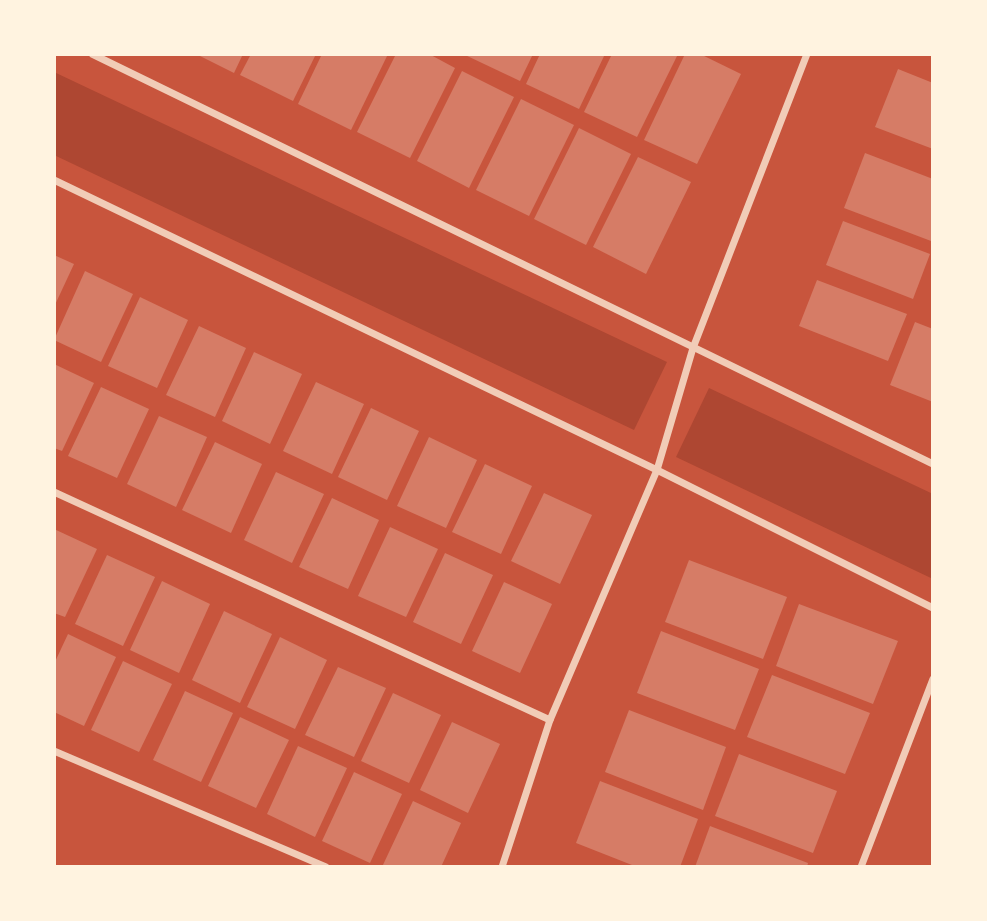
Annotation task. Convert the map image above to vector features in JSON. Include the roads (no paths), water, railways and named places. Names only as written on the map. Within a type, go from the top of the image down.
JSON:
[{"type":"street","points":[[92,54],[933,464]]},
{"type":"street","points":[[502,867],[551,720],[657,470],[693,348],[806,57],[795,54]]},
{"type":"street","points":[[54,180],[657,470],[933,608]]},
{"type":"street","points":[[54,492],[551,720]]},
{"type":"street","points":[[861,867],[933,679]]},
{"type":"street","points":[[54,751],[326,867]]}]
